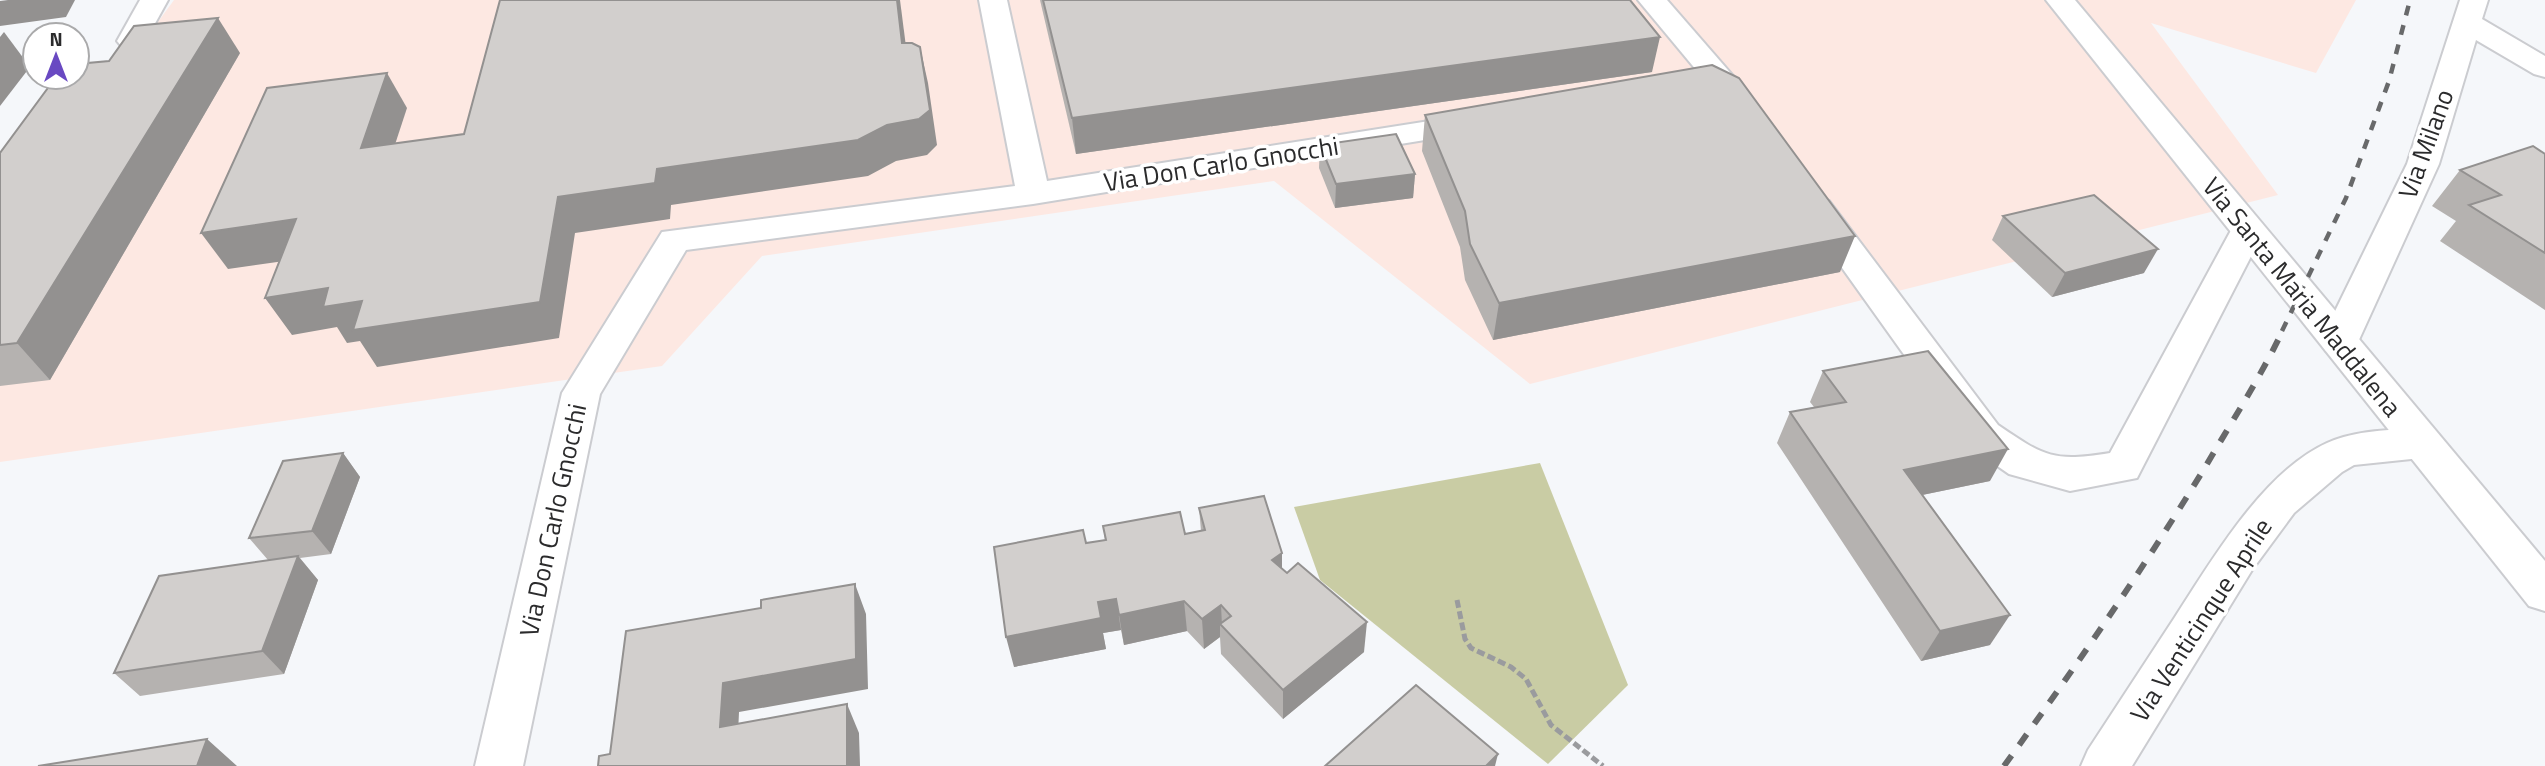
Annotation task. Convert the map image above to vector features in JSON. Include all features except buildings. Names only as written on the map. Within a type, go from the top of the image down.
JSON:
[{"type":"street","points":[[132,41],[155,0]]},
{"type":"street","points":[[993,0],[1033,194]]},
{"type":"street","points":[[1652,0],[1731,94],[1682,89]]},
{"type":"street","name":"Via Santa Maria Maddalena","points":[[2060,0],[2545,593]]},
{"type":"street","name":"Via Milano","points":[[2339,342],[2423,164],[2471,12],[2545,68]]},
{"type":"street","name":"Via Don Carlo Gnocchi","points":[[499,766],[581,393],[674,240],[1033,194],[1502,118]]},
{"type":"street","points":[[1797,182],[1984,436],[2023,463],[2070,474],[2123,467],[2247,231]]},
{"type":"street","name":"Via Venticinque Aprile","points":[[2105,766],[2237,558],[2279,502],[2328,461],[2343,453],[2393,444],[2421,443]]},
{"type":"path","points":[[1457,600],[1465,639],[1471,648],[1511,667],[1526,679],[1551,725],[1603,766]]},
{"type":"shaded area","points":[[174,0],[2356,0],[2316,73],[2151,23],[2278,195],[1530,384],[1274,181],[762,256],[662,366],[0,462],[0,238]]},
{"type":"green space","points":[[1540,463],[1628,685],[1548,764],[1320,580],[1294,507]]},
{"type":"railway","points":[[2282,331],[2346,198],[2389,81],[2410,0]]},
{"type":"railway","points":[[2004,766],[2156,545],[2245,400],[2283,330]]}]
